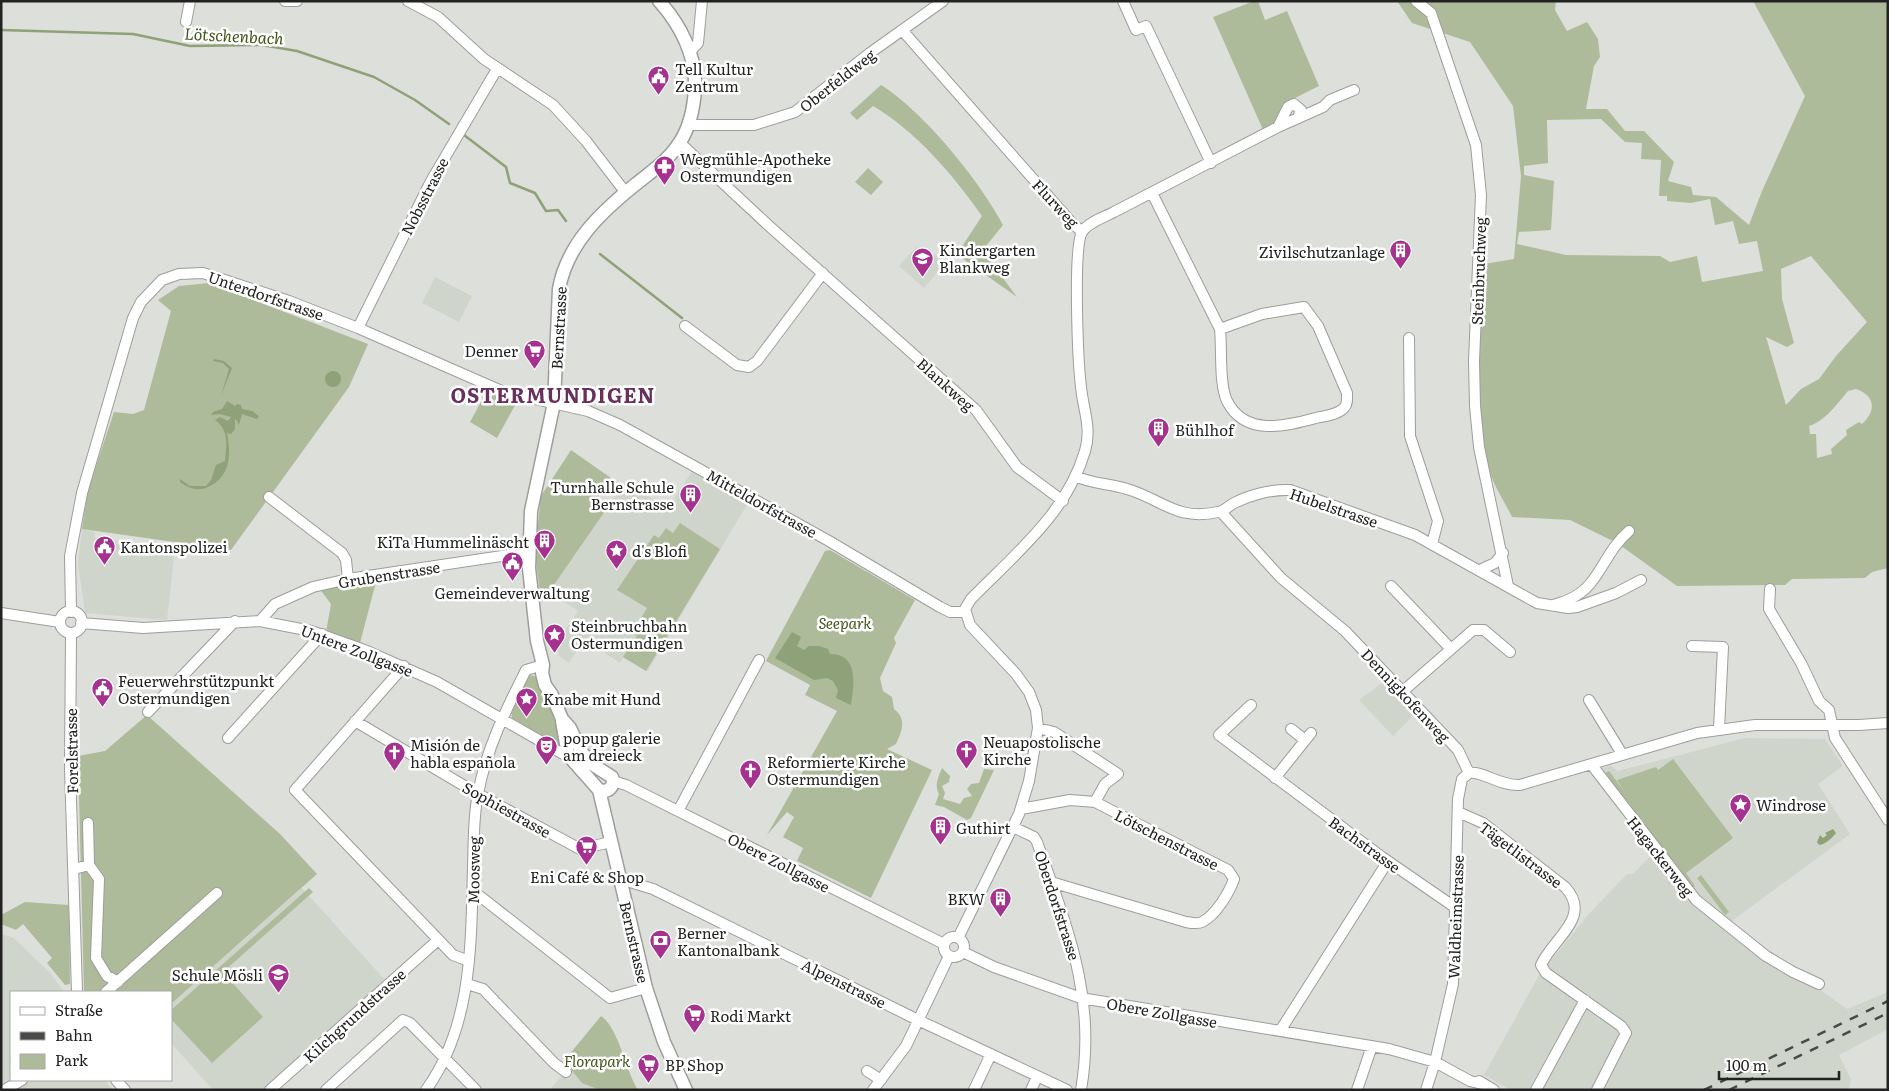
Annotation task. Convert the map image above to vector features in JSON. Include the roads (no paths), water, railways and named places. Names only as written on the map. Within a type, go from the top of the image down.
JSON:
[{"type":"main road","name":"Bernstrasse","points":[[649,1],[683,39]]},
{"type":"main road","name":"Bernstrasse","points":[[660,1],[676,22],[690,53],[696,82],[694,105],[689,125],[680,143],[663,163],[626,193],[580,238],[561,275],[554,403],[530,511],[528,552],[538,641],[543,665],[550,671],[552,695],[562,719],[563,731],[573,753],[597,787],[646,988],[664,1042],[686,1090]]},
{"type":"main road","points":[[573,753],[603,772],[610,774],[613,781],[609,790],[597,787],[596,775],[603,772]]},
{"type":"street","points":[[186,22],[190,1]]},
{"type":"street","points":[[285,1],[298,1]]},
{"type":"street","points":[[408,1],[444,22],[497,69],[535,92],[565,116],[626,193]]},
{"type":"street","points":[[690,53],[698,43],[702,1]]},
{"type":"street","name":"Oberfeldweg","points":[[689,125],[754,125],[795,112],[943,1]]},
{"type":"street","points":[[1123,1],[1136,30],[1146,26],[1210,163]]},
{"type":"street","name":"Steinbruchweg","points":[[1416,1],[1427,8],[1434,20],[1476,144],[1481,194],[1474,406],[1479,447],[1508,586]]},
{"type":"street","name":"Flurweg","points":[[902,30],[1071,222],[1082,232],[1077,262],[1080,378],[1088,422],[1087,444],[1063,501]]},
{"type":"street","name":"Nobsstrasse","points":[[358,328],[436,172],[497,69]]},
{"type":"street","points":[[1082,232],[1091,224],[1278,127],[1354,90]]},
{"type":"street","points":[[1278,127],[1288,106],[1294,104],[1299,106],[1301,110],[1298,118]]},
{"type":"street","name":"Blankweg","points":[[680,143],[976,410],[1017,467],[1063,501]]},
{"type":"street","points":[[1152,193],[1220,329],[1224,387],[1227,401],[1236,413],[1252,424],[1276,428],[1334,414],[1344,408],[1347,403],[1347,393],[1318,326],[1304,307],[1262,314],[1220,329]]},
{"type":"street","name":"Unterdorfstrasse","points":[[71,612],[70,556],[82,493],[98,432],[133,318],[141,302],[162,280],[179,274],[203,273],[289,301],[358,328],[504,392],[554,403]]},
{"type":"street","points":[[685,326],[737,365],[750,367],[757,361],[823,273]]},
{"type":"street","points":[[1409,338],[1410,436],[1438,521],[1432,544]]},
{"type":"street","name":"Mitteldorfstrasse","points":[[554,403],[588,411],[620,425],[829,540],[946,610],[965,612]]},
{"type":"street","name":"Hubelstrasse","points":[[1075,476],[1097,485],[1126,488],[1187,515],[1202,516],[1221,512],[1240,500],[1270,492],[1290,490],[1415,535],[1533,601],[1568,608],[1582,606],[1616,593],[1641,580]]},
{"type":"street","points":[[269,497],[342,553],[346,560],[348,579]]},
{"type":"street","points":[[958,938],[1021,808],[1034,758],[1038,728],[1036,710],[1029,692],[1016,674],[970,625],[965,612],[968,602],[1047,522],[1063,501]]},
{"type":"street","name":"Dennigkofenweg","points":[[1221,512],[1281,578],[1346,631],[1458,750],[1469,773]]},
{"type":"street","points":[[1555,605],[1574,599],[1585,591],[1617,543],[1629,531]]},
{"type":"street","name":"Grubenstrasse","points":[[260,621],[274,604],[291,595],[314,587],[348,579],[528,552]]},
{"type":"street","points":[[1480,570],[1496,563],[1502,553]]},
{"type":"street","points":[[1391,586],[1451,649]]},
{"type":"street","points":[[1770,589],[1769,609],[1801,664],[1819,701],[1829,710],[1835,738],[1888,820]]},
{"type":"street","points":[[71,612],[78,614],[81,623],[77,631],[70,633],[62,628],[60,622],[64,614],[71,612]]},
{"type":"street","points":[[1,613],[60,622]]},
{"type":"street","points":[[148,712],[235,621]]},
{"type":"street","name":"Untere Zollgasse","points":[[81,623],[143,628],[260,621],[322,634],[404,666],[453,690],[555,748],[573,753]]},
{"type":"street","points":[[1402,692],[1473,630],[1484,630],[1510,652]]},
{"type":"street","name":"Forelstrasse","points":[[70,633],[70,768],[78,991]]},
{"type":"street","points":[[228,738],[322,634]]},
{"type":"street","points":[[1692,646],[1723,647],[1719,729]]},
{"type":"street","points":[[678,810],[759,660]]},
{"type":"street","name":"Moosweg","points":[[426,1090],[445,1058],[460,1015],[467,984],[474,832],[478,794],[493,738],[526,670],[543,665]]},
{"type":"street","points":[[404,666],[295,790],[438,940],[454,955],[469,961]]},
{"type":"street","points":[[1590,700],[1622,754]]},
{"type":"street","name":"Bachstrasse","points":[[1251,705],[1219,735],[1388,861],[1456,908]]},
{"type":"street","name":"Sophiestrasse","points":[[355,721],[478,794],[580,849],[611,842]]},
{"type":"street","points":[[1469,773],[1478,772],[1505,784],[1520,785],[1682,736],[1719,729],[1768,725],[1831,726],[1888,723]]},
{"type":"street","points":[[1021,808],[1070,800],[1095,802],[1106,784],[1118,774],[1054,732],[1038,728]]},
{"type":"street","points":[[1275,778],[1308,736],[1291,729]]},
{"type":"street","name":"Hagackerweg","points":[[1590,764],[1696,900],[1766,956],[1793,972],[1819,984]]},
{"type":"street","name":"Waldheimstrasse","points":[[1426,1090],[1436,1062],[1453,984],[1458,812],[1461,782],[1469,773]]},
{"type":"street","name":"Obere Zollgasse","points":[[613,781],[626,784],[944,944]]},
{"type":"street","name":"Lötschenstrasse","points":[[1051,882],[1186,922],[1200,923],[1209,917],[1230,891],[1234,879],[1228,870],[1095,802]]},
{"type":"street","name":"Tägetlistrasse","points":[[1458,812],[1483,823],[1532,860],[1571,894],[1576,906],[1576,912],[1542,965],[1546,973],[1621,1026],[1626,1033],[1597,1090]]},
{"type":"street","points":[[88,823],[89,866],[98,879],[96,958],[107,976],[118,982]]},
{"type":"street","name":"Oberdorfstrasse","points":[[1013,827],[1035,838],[1073,944],[1085,1014],[1087,1040],[1081,1090]]},
{"type":"street","points":[[1280,1031],[1388,861]]},
{"type":"street","points":[[74,869],[89,866]]},
{"type":"street","name":"Alpenstrasse","points":[[620,879],[654,889],[918,1020],[1067,1090]]},
{"type":"street","points":[[472,890],[610,998],[646,988]]},
{"type":"street","points":[[107,991],[218,893]]},
{"type":"street","points":[[950,938],[958,938],[964,945],[963,952],[958,957],[949,956],[944,952],[944,944],[950,938]]},
{"type":"street","name":"Kilchgrundstrasse","points":[[270,1090],[438,940]]},
{"type":"street","name":"Obere Zollgasse","points":[[963,952],[994,967],[1081,998],[1372,1046],[1436,1062],[1447,1062],[1473,1075],[1482,1084],[1494,1090]]},
{"type":"street","points":[[873,1090],[902,1051],[949,956]]},
{"type":"street","points":[[467,984],[482,989],[554,1063],[566,1072]]},
{"type":"street","points":[[1536,1090],[1586,1000]]},
{"type":"street","points":[[326,1090],[401,1020],[410,1023],[476,1090]]},
{"type":"street","points":[[1357,1090],[1372,1046]]},
{"type":"street","points":[[974,1090],[991,1054]]},
{"type":"street","points":[[867,1071],[881,1080]]},
{"type":"street","points":[[1032,1090],[1037,1077]]},
{"type":"street","points":[[4,1090],[20,1081]]},
{"type":"waterway","name":"Lötschenbach","points":[[1,30],[133,34],[190,46],[262,45],[297,51],[374,77],[415,100],[449,124]]},
{"type":"waterway","name":"Lötschenbach","points":[[464,135],[506,167],[510,183],[535,193],[546,211],[558,210],[566,221]]},
{"type":"waterway","name":"Lötschenbach","points":[[600,254],[682,318]]},
{"type":"railway","points":[[1704,1090],[1888,1001]]},
{"type":"railway","points":[[1729,1090],[1888,1013]]},
{"type":"place","name":"Tell Kultur Zentrum","points":[[659,96]]},
{"type":"place","name":"Wegmühle-Apotheke Ostermundigen","points":[[664,186]]},
{"type":"place","name":"Zivilschutzanlage","points":[[1401,270]]},
{"type":"place","name":"Kindergarten Blankweg","points":[[923,277]]},
{"type":"place","name":"Denner","points":[[534,369]]},
{"type":"place","name":"Bühlhof","points":[[1159,448]]},
{"type":"place","name":"Turnhalle Schule Bernstrasse","points":[[690,514]]},
{"type":"place","name":"KiTa Hummelinäscht","points":[[545,560]]},
{"type":"place","name":"Kantonspolizei","points":[[104,565]]},
{"type":"place","name":"d's Blofi","points":[[616,569]]},
{"type":"place","name":"Gemeindeverwaltung","points":[[512,582]]},
{"type":"place","name":"Steinbruchbahn Ostermundigen","points":[[555,653]]},
{"type":"place","name":"Feuerwehrstützpunkt Ostermundigen","points":[[102,708]]},
{"type":"place","name":"Knabe mit Hund","points":[[527,717]]},
{"type":"place","name":"popup galerie am dreieck","points":[[547,765]]},
{"type":"place","name":"Neuapostolische Kirche","points":[[967,769]]},
{"type":"place","name":"Misión de habla española","points":[[394,772]]},
{"type":"place","name":"Reformierte Kirche Ostermundigen","points":[[751,789]]},
{"type":"place","name":"Windrose","points":[[1740,823]]},
{"type":"place","name":"Guthirt","points":[[940,846]]},
{"type":"place","name":"Eni Café & Shop","points":[[587,866]]},
{"type":"place","name":"BKW","points":[[1001,917]]},
{"type":"place","name":"Berner Kantonalbank","points":[[661,960]]},
{"type":"place","name":"Schule Mösli","points":[[279,993]]},
{"type":"place","name":"Rodi Markt","points":[[694,1034]]},
{"type":"place","name":"BP Shop","points":[[649,1083]]},
{"type":"district","name":"OSTERMUNDIGEN","points":[[553,394]]},
{"type":"park label","name":"Seepark","points":[[845,622]]},
{"type":"park label","name":"Florapark","points":[[597,1060]]}]
